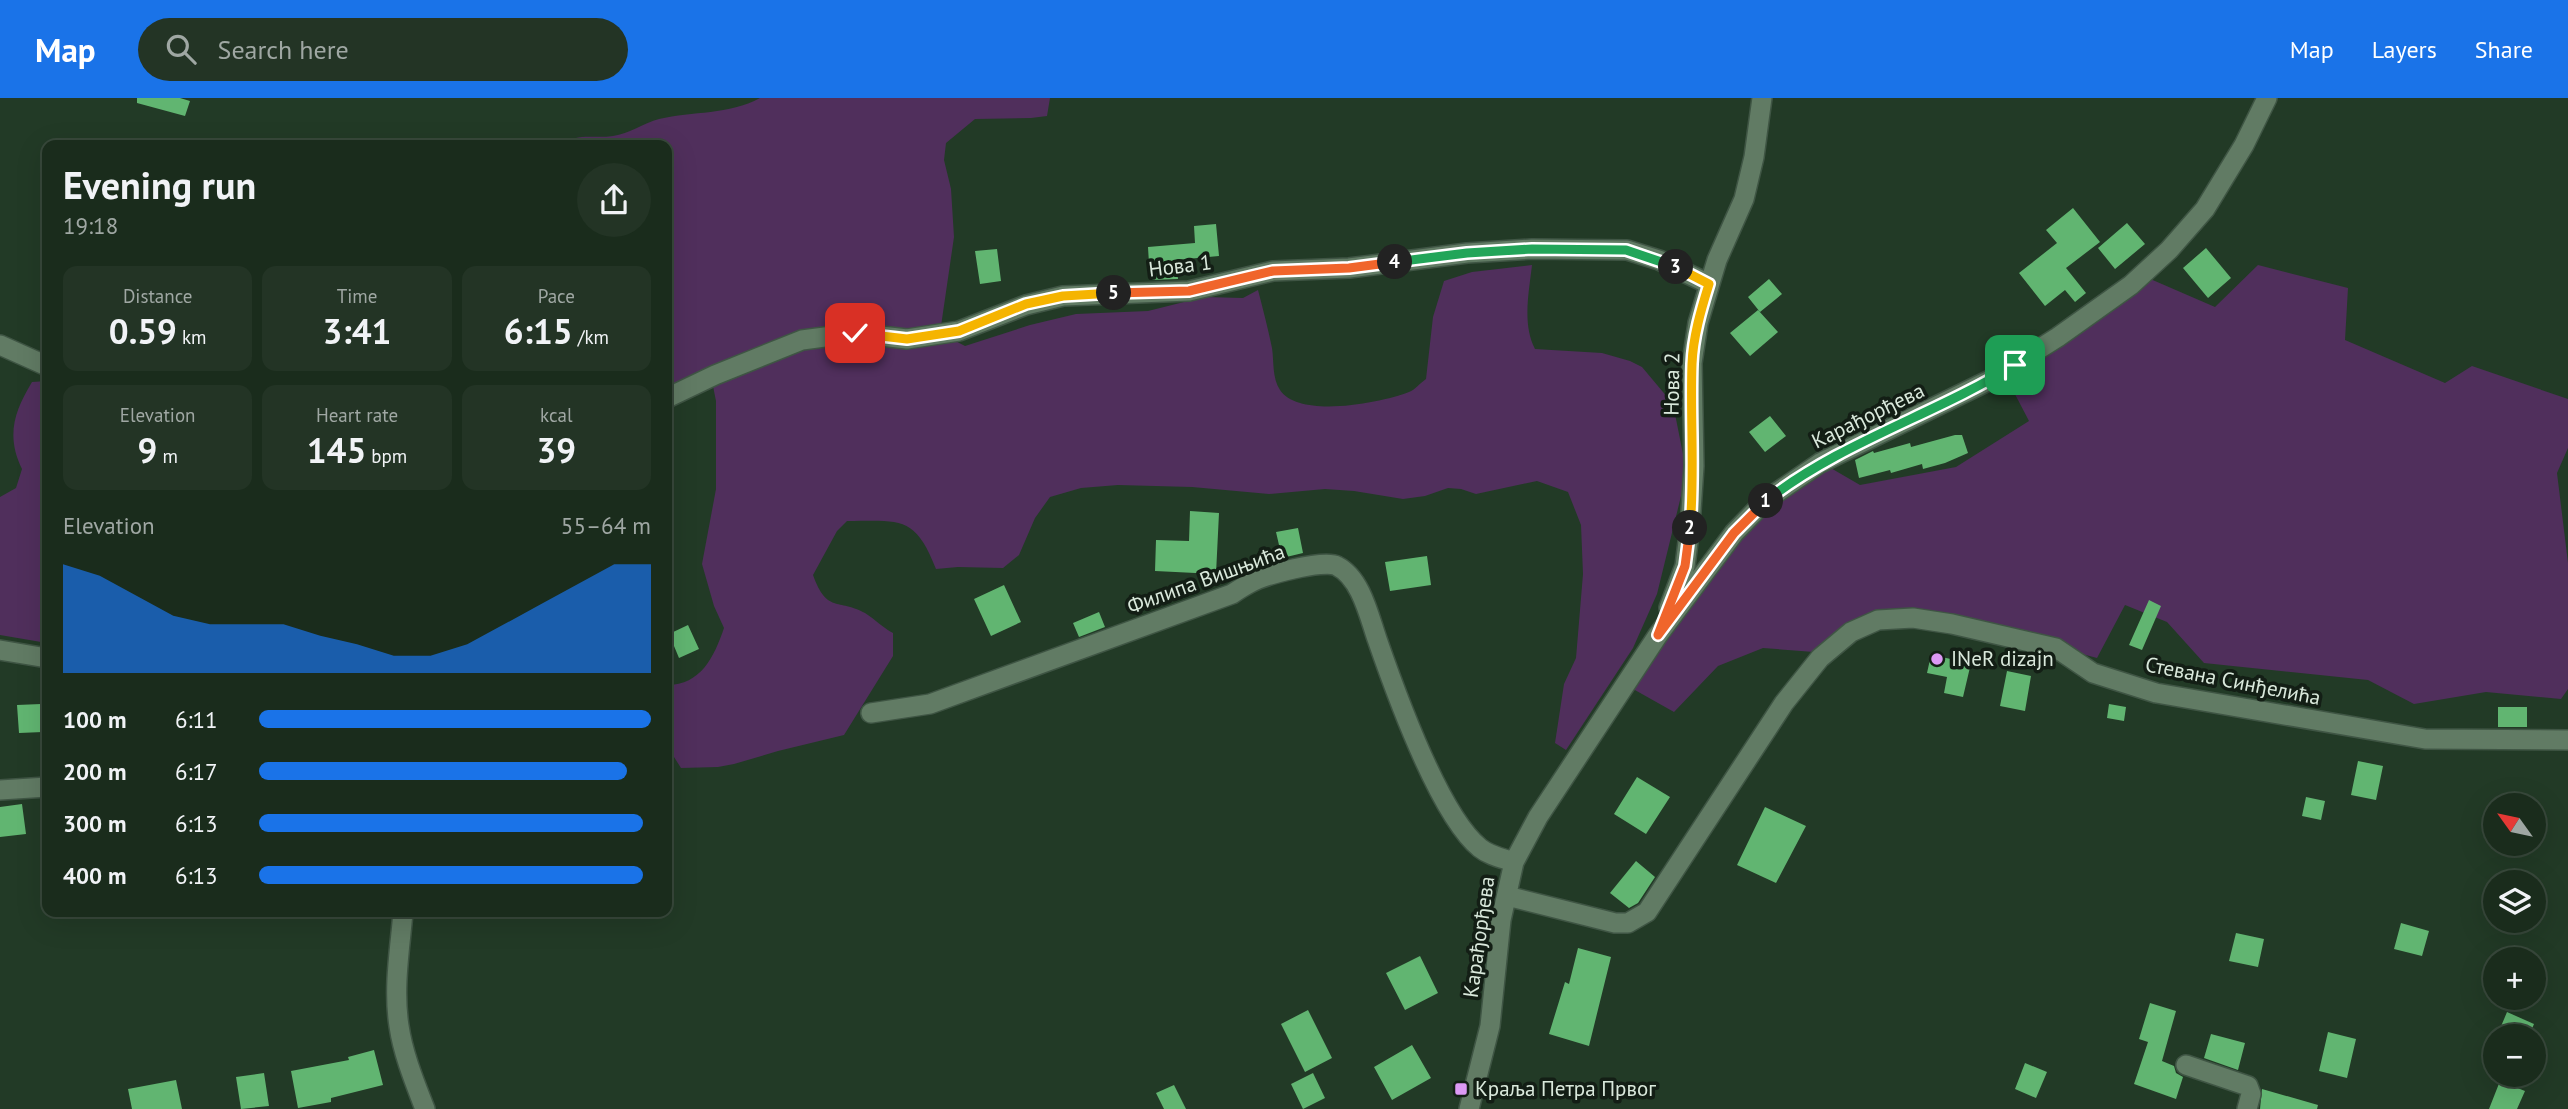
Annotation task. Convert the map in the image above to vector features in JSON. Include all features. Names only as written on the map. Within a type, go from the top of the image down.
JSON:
[{"type":"street","name":"Нова 2","points":[[1658,635],[1685,566],[1687,552],[1694,466],[1692,363],[1698,323],[1709,284],[1744,199],[1754,157],[1762,98]]},
{"type":"street","name":"Карађорђева","points":[[1469,1109],[1490,1026],[1501,920],[1514,862],[1538,817],[1658,635],[1734,533],[1751,514],[1786,485],[1853,446],[1992,379],[2099,308],[2153,266],[2205,209],[2244,145],[2267,98]]},
{"type":"street","name":"Нова 1","points":[[672,396],[802,340],[855,333],[907,339],[959,331],[1026,304],[1063,296],[1189,291],[1273,271],[1349,268],[1467,253],[1532,249],[1626,250],[1659,260],[1709,284]]},
{"type":"street","points":[[0,345],[42,364]]},
{"type":"street","name":"Филипа Вишњића","points":[[871,713],[930,704],[1221,598],[1251,582],[1291,570],[1332,564],[1340,567],[1355,584],[1397,697],[1457,821],[1479,848],[1490,855],[1514,862]]},
{"type":"street","name":"Стевана Синђелића","points":[[1507,896],[1615,923],[1628,923],[1647,912],[1784,703],[1820,658],[1851,632],[1878,620],[1913,618],[1952,624],[2056,648],[2093,673],[2169,696],[2425,739],[2568,740]]},
{"type":"street","points":[[0,650],[42,657]]},
{"type":"street","points":[[0,790],[42,787]]},
{"type":"street","points":[[403,917],[397,976],[399,1026],[413,1079],[425,1109]]},
{"type":"street","points":[[2186,1065],[2248,1086],[2251,1094],[2247,1109]]},
{"type":"shaded area","points":[[760,98],[1050,98],[1047,116],[975,119],[946,143],[944,160],[951,189],[954,237],[940,333],[965,346],[1030,325],[1076,314],[1148,311],[1204,297],[1243,298],[1258,290],[1272,348],[1274,375],[1280,390],[1290,399],[1304,404],[1361,404],[1409,392],[1426,379],[1433,317],[1444,281],[1472,272],[1532,265],[1528,319],[1535,349],[1602,353],[1642,367],[1673,404],[1685,464],[1682,492],[1657,594],[1633,648],[1566,750],[1555,743],[1564,684],[1576,658],[1583,574],[1581,525],[1568,492],[1537,481],[1476,494],[1448,488],[1425,496],[1403,499],[1325,489],[1269,494],[1192,487],[1118,485],[1081,488],[1050,497],[1035,518],[1019,555],[1003,568],[936,569],[921,539],[904,525],[880,521],[847,521],[837,531],[813,575],[828,600],[865,613],[893,633],[893,656],[844,735],[734,764],[681,768],[672,758],[672,685],[689,680],[705,667],[724,628],[714,606],[702,564],[716,489],[716,401],[713,386],[672,401],[672,140],[570,140],[619,135],[659,119],[723,110]]},
{"type":"shaded area","points":[[2258,265],[2348,288],[2345,340],[2445,383],[2472,366],[2568,399],[2568,448],[2557,473],[2568,563],[2568,689],[2561,699],[2486,692],[2414,704],[2368,680],[2204,663],[2167,622],[2125,605],[2097,658],[2082,654],[2057,638],[1911,609],[1814,652],[1763,648],[1718,666],[1674,712],[1626,685],[1751,516],[1829,467],[1860,485],[1956,467],[2029,421],[2006,377],[2148,278],[2215,307]]},
{"type":"shaded area","points":[[42,381],[42,642],[0,635],[0,497],[16,488],[22,469],[14,446],[14,424],[32,382]]},
{"type":"building","points":[[137,98],[180,98],[190,101],[185,116],[137,103]]},
{"type":"building","points":[[2073,208],[2100,242],[2066,268],[2086,293],[2075,302],[2065,290],[2045,306],[2019,273],[2057,243],[2046,230]]},
{"type":"building","points":[[2127,223],[2145,244],[2115,269],[2098,248]]},
{"type":"building","points":[[1216,224],[1219,256],[1176,260],[1178,279],[1150,280],[1148,247],[1195,243],[1194,226]]},
{"type":"building","points":[[2206,248],[2231,278],[2208,298],[2183,268]]},
{"type":"building","points":[[997,249],[1001,281],[980,284],[975,251]]},
{"type":"building","points":[[1769,279],[1782,294],[1760,312],[1748,297]]},
{"type":"building","points":[[1758,310],[1778,332],[1750,356],[1730,333]]},
{"type":"building","points":[[1770,416],[1786,436],[1765,452],[1749,432]]},
{"type":"building","points":[[1962,435],[1968,453],[1923,469],[1922,464],[1859,478],[1855,460],[1873,451],[1874,453],[1910,443],[1911,447]]},
{"type":"building","points":[[1190,511],[1219,513],[1216,574],[1155,571],[1156,540],[1189,541]]},
{"type":"building","points":[[1298,528],[1303,553],[1282,558],[1276,532]]},
{"type":"building","points":[[1427,556],[1431,585],[1390,591],[1385,562]]},
{"type":"building","points":[[1004,585],[1021,622],[991,636],[974,599]]},
{"type":"building","points":[[2149,600],[2161,606],[2142,650],[2129,645]]},
{"type":"building","points":[[1099,612],[1105,627],[1079,637],[1073,623]]},
{"type":"building","points":[[688,625],[699,649],[679,658],[672,641],[672,633]]},
{"type":"building","points":[[1931,655],[1971,663],[1963,697],[1944,693],[1947,677],[1927,673]]},
{"type":"building","points":[[2007,671],[2031,676],[2025,711],[2000,706]]},
{"type":"building","points":[[41,704],[42,732],[19,733],[17,705]]},
{"type":"building","points":[[2109,704],[2126,707],[2124,721],[2107,718]]},
{"type":"building","points":[[2498,707],[2527,707],[2527,727],[2498,727]]},
{"type":"building","points":[[2358,761],[2383,766],[2376,800],[2351,795]]},
{"type":"building","points":[[1637,777],[1670,797],[1646,834],[1614,814]]},
{"type":"building","points":[[2306,797],[2325,801],[2321,820],[2302,816]]},
{"type":"building","points":[[22,804],[26,834],[0,837],[0,807]]},
{"type":"building","points":[[1765,807],[1806,826],[1776,883],[1737,865]]},
{"type":"building","points":[[1636,861],[1655,877],[1638,903],[1629,908],[1610,893]]},
{"type":"building","points":[[2401,923],[2429,931],[2422,956],[2394,949]]},
{"type":"building","points":[[2236,933],[2264,939],[2258,967],[2229,961]]},
{"type":"building","points":[[1578,948],[1611,957],[1589,1046],[1549,1034],[1565,982],[1569,984]]},
{"type":"building","points":[[1420,956],[1438,993],[1405,1010],[1386,973]]},
{"type":"building","points":[[2150,1003],[2176,1011],[2162,1061],[2174,1066],[2176,1073],[2183,1077],[2176,1099],[2134,1084],[2148,1042],[2139,1039]]},
{"type":"building","points":[[1308,1010],[1332,1058],[1305,1072],[1281,1024]]},
{"type":"building","points":[[2507,1012],[2534,1024],[2502,1024]]},
{"type":"building","points":[[2328,1032],[2356,1039],[2347,1078],[2319,1071]]},
{"type":"building","points":[[2211,1034],[2245,1043],[2238,1070],[2204,1058]]},
{"type":"building","points":[[1412,1045],[1431,1078],[1392,1100],[1374,1067]]},
{"type":"building","points":[[374,1050],[383,1085],[331,1098],[331,1102],[298,1108],[291,1071],[349,1060],[348,1057]]},
{"type":"building","points":[[2025,1063],[2047,1072],[2036,1098],[2015,1089]]},
{"type":"building","points":[[264,1073],[269,1106],[241,1109],[236,1077]]},
{"type":"building","points":[[1313,1073],[1325,1098],[1303,1109],[1291,1084]]},
{"type":"building","points":[[176,1080],[182,1109],[132,1109],[128,1089]]},
{"type":"building","points":[[1174,1085],[1186,1109],[1164,1109],[1156,1093]]},
{"type":"building","points":[[2498,1087],[2515,1087],[2525,1091],[2517,1109],[2489,1109]]},
{"type":"building","points":[[2262,1089],[2318,1105],[2317,1109],[2260,1109]]},
{"type":"place","name":"INeR dizajn","points":[[1937,659]]},
{"type":"place","name":"Краља Петра Првог","points":[[1461,1089]]},
{"type":"route","points":[[855,333],[907,339],[959,331],[1026,304],[1063,296],[1189,291],[1273,271],[1349,268],[1467,253],[1532,249],[1626,250],[1659,260],[1709,284],[1698,323],[1692,363],[1694,466],[1685,566],[1658,635],[1734,533],[1766,500],[1820,463],[1955,399],[2015,365]]}]
